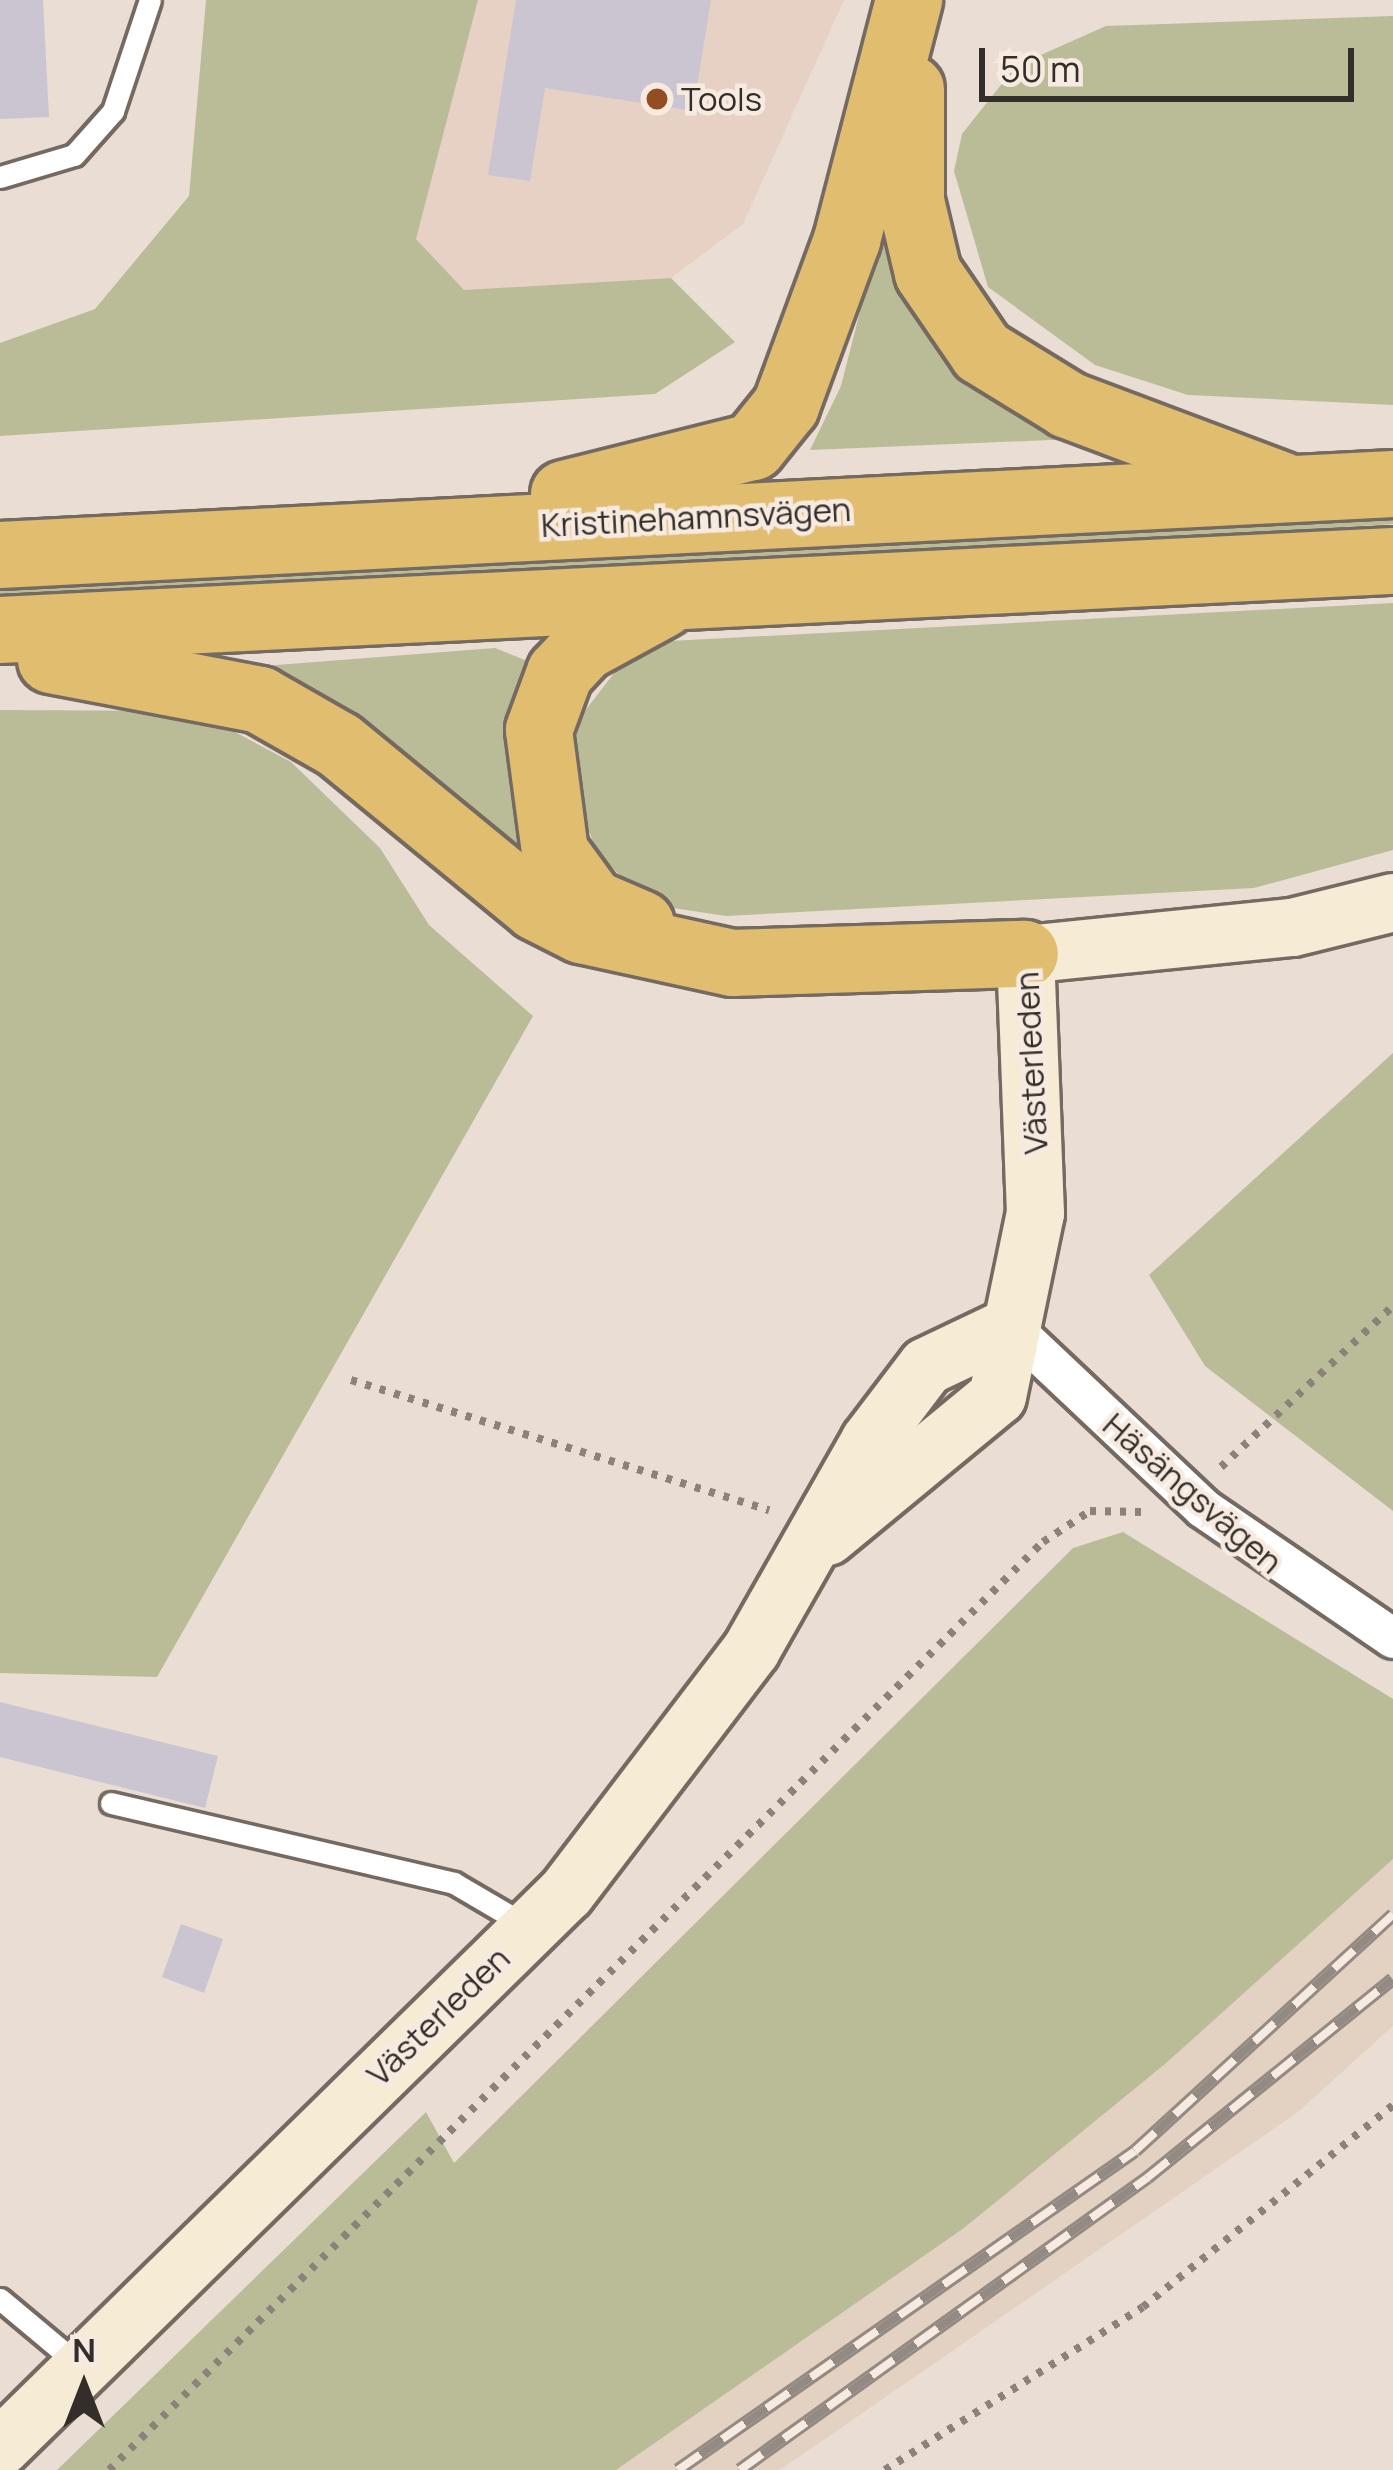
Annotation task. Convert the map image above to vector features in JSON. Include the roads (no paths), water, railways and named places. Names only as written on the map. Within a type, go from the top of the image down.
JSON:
[{"type":"highway","points":[[910,0],[911,201],[928,273],[982,352],[1068,405],[1296,491]]},
{"type":"highway","points":[[421,530],[753,448],[813,349],[910,0]]},
{"type":"highway","name":"Kristinehamnsvägen","points":[[0,555],[1393,484]]},
{"type":"highway","points":[[0,630],[1393,561]]},
{"type":"highway","points":[[681,596],[617,625],[560,673],[539,730],[539,791],[555,852],[592,903],[732,963]]},
{"type":"highway","points":[[0,653],[260,700],[339,745],[536,907],[581,931],[732,963],[1025,954]]},
{"type":"street","name":"Västerleden","points":[[0,2447],[530,1928],[651,1792],[823,1540],[997,1396],[1035,1213],[1025,954],[1292,927],[1393,902]]},
{"type":"street","name":"Häsängsvägen","points":[[1010,1325],[1175,1509],[1393,1638]]},
{"type":"lane","points":[[0,177],[74,154],[113,111],[150,0]]},
{"type":"lane","points":[[111,1803],[454,1883],[530,1928]]},
{"type":"lane","points":[[0,2299],[80,2365]]},
{"type":"railway","points":[[678,2470],[1135,2151],[1393,1915]]},
{"type":"railway","points":[[740,2470],[1147,2178],[1393,1979]]},
{"type":"place","name":"Tools","points":[[657,99]]}]
